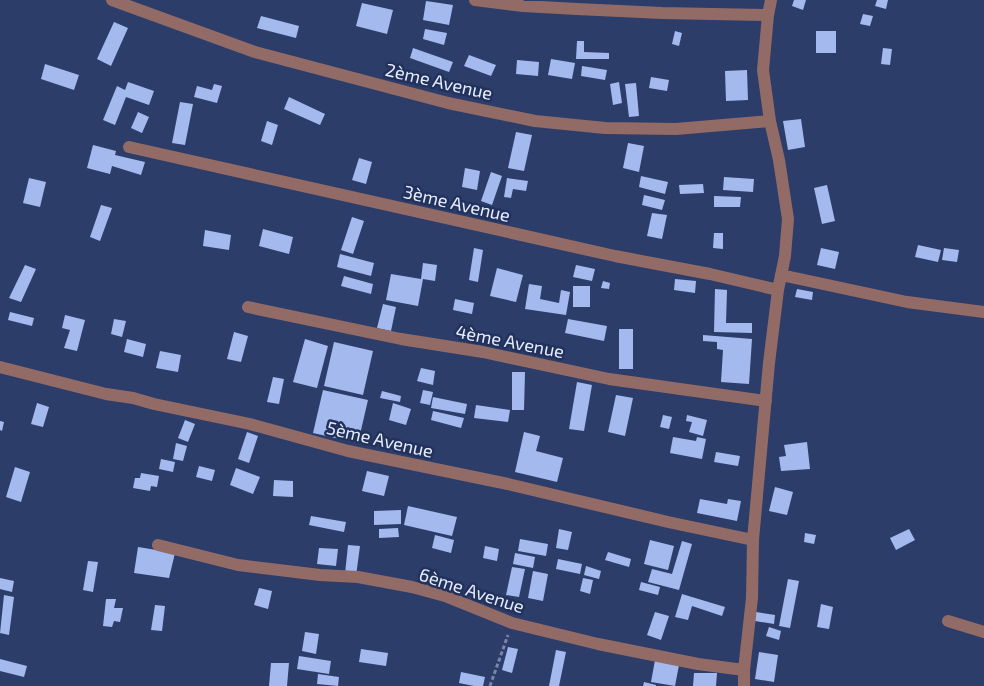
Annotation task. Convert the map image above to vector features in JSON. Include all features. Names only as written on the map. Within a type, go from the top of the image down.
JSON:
[{"type":"street","name":"2ème Avenue","points":[[112,0],[255,52],[448,103],[536,120],[605,128],[676,129],[770,121]]},
{"type":"street","points":[[475,0],[523,6],[576,9],[768,15]]},
{"type":"street","points":[[744,686],[752,598],[753,540],[766,401],[788,219],[779,160],[770,121],[763,70],[771,0]]},
{"type":"street","name":"3ème Avenue","points":[[129,147],[607,254],[710,274],[778,290]]},
{"type":"street","points":[[781,275],[906,302],[984,312]]},
{"type":"street","name":"4ème Avenue","points":[[248,307],[401,339],[483,352],[609,379],[766,401]]},
{"type":"street","name":"5ème Avenue","points":[[0,367],[106,394],[133,398],[250,424],[348,451],[508,484],[753,540]]},
{"type":"street","name":"6ème Avenue","points":[[158,545],[238,564],[320,575],[358,577],[412,587],[445,596],[512,622],[598,644],[698,664],[744,670]]},
{"type":"street","points":[[948,621],[984,632]]},
{"type":"path","points":[[490,686],[512,622]]},
{"type":"building","points":[[794,0],[806,0],[803,10],[792,6]]},
{"type":"building","points":[[877,0],[888,0],[886,9],[875,6]]},
{"type":"building","points":[[426,1],[453,5],[449,25],[423,20]]},
{"type":"building","points":[[362,3],[393,10],[387,34],[356,26]]},
{"type":"building","points":[[863,14],[873,16],[870,26],[860,24]]},
{"type":"building","points":[[261,16],[299,26],[296,38],[257,28]]},
{"type":"building","points":[[114,22],[128,28],[111,66],[97,59]]},
{"type":"building","points":[[425,29],[447,33],[444,45],[423,39]]},
{"type":"building","points":[[675,31],[682,33],[679,46],[672,44]]},
{"type":"building","points":[[816,31],[836,31],[836,53],[816,53]]},
{"type":"building","points":[[577,41],[584,41],[584,52],[609,53],[609,59],[576,59]]},
{"type":"building","points":[[413,48],[453,62],[449,72],[410,58]]},
{"type":"building","points":[[883,48],[892,49],[890,65],[881,64]]},
{"type":"building","points":[[469,55],[496,65],[491,76],[464,66]]},
{"type":"building","points":[[551,59],[575,63],[572,79],[548,75]]},
{"type":"building","points":[[517,60],[539,62],[538,76],[516,74]]},
{"type":"building","points":[[45,64],[79,75],[74,90],[41,79]]},
{"type":"building","points":[[582,66],[607,70],[605,80],[581,76]]},
{"type":"building","points":[[747,70],[748,100],[726,101],[725,71]]},
{"type":"building","points":[[651,77],[669,80],[667,91],[649,88]]},
{"type":"building","points":[[128,82],[154,91],[149,105],[126,97],[115,125],[103,120],[117,86],[125,90]]},
{"type":"building","points":[[619,82],[622,103],[613,105],[610,84]]},
{"type":"building","points":[[636,83],[639,116],[629,117],[625,84]]},
{"type":"building","points":[[214,84],[222,86],[217,103],[194,97],[197,86],[212,90]]},
{"type":"building","points":[[289,97],[325,114],[320,125],[284,109]]},
{"type":"building","points":[[180,102],[193,104],[185,145],[172,143]]},
{"type":"building","points":[[138,112],[149,117],[142,133],[131,128]]},
{"type":"building","points":[[801,119],[805,147],[788,150],[783,121]]},
{"type":"building","points":[[267,121],[278,125],[272,145],[261,141]]},
{"type":"building","points":[[516,132],[532,135],[524,171],[508,168]]},
{"type":"building","points":[[628,143],[644,146],[639,172],[623,168]]},
{"type":"building","points":[[93,145],[116,151],[115,155],[145,162],[141,175],[112,166],[110,174],[87,168]]},
{"type":"building","points":[[359,158],[372,162],[366,184],[352,180]]},
{"type":"building","points":[[465,168],[480,171],[477,190],[462,187]]},
{"type":"building","points":[[491,172],[502,176],[492,205],[481,201]]},
{"type":"building","points":[[641,176],[668,182],[665,194],[639,187]]},
{"type":"building","points":[[724,177],[754,179],[753,192],[723,190]]},
{"type":"building","points":[[29,178],[46,182],[40,207],[23,203]]},
{"type":"building","points":[[507,178],[528,181],[526,191],[513,189],[511,198],[504,197]]},
{"type":"building","points":[[703,184],[704,193],[680,194],[679,185]]},
{"type":"building","points":[[827,185],[835,221],[822,224],[814,188]]},
{"type":"building","points":[[644,195],[665,200],[662,210],[642,205]]},
{"type":"building","points":[[714,196],[741,197],[740,207],[714,207]]},
{"type":"building","points":[[101,205],[112,208],[100,241],[90,237]]},
{"type":"building","points":[[652,213],[667,215],[662,239],[647,236]]},
{"type":"building","points":[[352,217],[364,221],[353,254],[341,250]]},
{"type":"building","points":[[263,229],[293,237],[289,254],[259,246]]},
{"type":"building","points":[[205,230],[231,235],[229,250],[203,246]]},
{"type":"building","points":[[714,233],[723,233],[723,249],[713,248]]},
{"type":"building","points":[[918,245],[941,250],[938,262],[915,257]]},
{"type":"building","points":[[474,248],[483,250],[478,282],[469,280]]},
{"type":"building","points":[[821,248],[839,252],[835,269],[817,265]]},
{"type":"building","points":[[944,248],[959,250],[957,262],[942,260]]},
{"type":"building","points":[[340,254],[374,263],[371,276],[337,267]]},
{"type":"building","points":[[423,263],[437,265],[435,281],[423,279],[418,306],[386,300],[391,274],[421,279]]},
{"type":"building","points":[[25,265],[36,269],[21,302],[9,298]]},
{"type":"building","points":[[576,265],[595,269],[592,281],[573,277]]},
{"type":"building","points":[[497,268],[523,275],[516,302],[490,296]]},
{"type":"building","points":[[344,276],[373,284],[371,294],[341,286]]},
{"type":"building","points":[[675,279],[696,281],[695,293],[674,290]]},
{"type":"building","points":[[603,281],[610,283],[609,289],[601,288]]},
{"type":"building","points":[[529,284],[542,286],[540,299],[559,303],[561,290],[570,292],[566,315],[525,309]]},
{"type":"building","points":[[573,286],[590,286],[590,307],[573,307]]},
{"type":"building","points":[[715,289],[727,290],[726,323],[752,323],[752,333],[714,332]]},
{"type":"building","points":[[797,289],[813,292],[812,300],[795,297]]},
{"type":"building","points":[[455,299],[474,303],[472,314],[453,310]]},
{"type":"building","points":[[383,304],[396,307],[391,331],[377,328]]},
{"type":"building","points":[[10,312],[34,318],[32,326],[8,320]]},
{"type":"building","points":[[65,315],[85,320],[77,351],[64,348],[70,330],[62,328]]},
{"type":"building","points":[[114,319],[126,321],[122,337],[111,334]]},
{"type":"building","points":[[568,319],[607,326],[604,341],[565,333]]},
{"type":"building","points":[[619,329],[633,329],[633,369],[619,369]]},
{"type":"building","points":[[234,332],[248,336],[241,362],[227,359]]},
{"type":"building","points":[[703,335],[752,339],[749,384],[721,382],[723,350],[717,349],[717,342],[703,341]]},
{"type":"building","points":[[127,339],[146,344],[143,357],[124,352]]},
{"type":"building","points":[[305,339],[328,346],[317,388],[293,382]]},
{"type":"building","points":[[334,342],[373,351],[363,395],[324,386]]},
{"type":"building","points":[[160,351],[181,355],[178,372],[156,368]]},
{"type":"building","points":[[421,368],[435,371],[433,385],[417,381]]},
{"type":"building","points":[[512,372],[525,372],[524,410],[512,410]]},
{"type":"building","points":[[273,377],[284,379],[279,404],[267,402]]},
{"type":"building","points":[[577,382],[592,385],[584,431],[569,429]]},
{"type":"building","points":[[323,390],[368,400],[358,443],[313,433]]},
{"type":"building","points":[[423,390],[433,392],[430,405],[420,403]]},
{"type":"building","points":[[382,391],[401,396],[400,402],[380,398]]},
{"type":"building","points":[[616,395],[633,398],[625,436],[608,432]]},
{"type":"building","points":[[433,397],[467,404],[465,414],[431,408]]},
{"type":"building","points":[[37,403],[49,407],[43,427],[31,424]]},
{"type":"building","points":[[393,403],[411,409],[406,425],[389,420]]},
{"type":"building","points":[[476,405],[510,410],[508,422],[474,418]]},
{"type":"building","points":[[433,411],[464,418],[461,428],[431,420]]},
{"type":"building","points":[[663,415],[672,417],[669,429],[660,427]]},
{"type":"building","points":[[687,415],[707,420],[703,436],[689,432],[692,422],[686,421]]},
{"type":"building","points":[[185,420],[195,424],[188,442],[178,438]]},
{"type":"building","points":[[0,421],[4,422],[2,431],[0,430]]},
{"type":"building","points":[[247,432],[258,436],[249,463],[238,459]]},
{"type":"building","points":[[524,432],[540,436],[536,451],[563,458],[557,482],[515,472]]},
{"type":"building","points":[[673,437],[696,441],[697,437],[706,439],[702,459],[670,453]]},
{"type":"building","points":[[807,442],[810,469],[781,471],[779,457],[786,456],[784,445]]},
{"type":"building","points":[[176,443],[187,446],[183,461],[173,459]]},
{"type":"building","points":[[716,452],[740,456],[738,466],[714,462]]},
{"type":"building","points":[[161,459],[175,462],[173,472],[159,469]]},
{"type":"building","points":[[199,466],[215,470],[212,481],[196,477]]},
{"type":"building","points":[[15,467],[30,472],[21,502],[6,497]]},
{"type":"building","points":[[236,468],[260,477],[253,494],[230,485]]},
{"type":"building","points":[[367,471],[389,476],[384,496],[362,491]]},
{"type":"building","points":[[141,473],[159,476],[157,487],[151,486],[150,491],[133,488],[135,478],[140,478]]},
{"type":"building","points":[[274,480],[293,481],[293,497],[273,496]]},
{"type":"building","points":[[775,487],[793,492],[787,515],[769,511]]},
{"type":"building","points":[[700,499],[727,504],[728,499],[741,501],[737,521],[697,513]]},
{"type":"building","points":[[408,506],[457,517],[452,536],[404,525]]},
{"type":"building","points":[[401,510],[401,524],[374,525],[374,511]]},
{"type":"building","points":[[311,516],[346,522],[344,532],[309,525]]},
{"type":"building","points":[[398,528],[399,537],[379,538],[379,529]]},
{"type":"building","points":[[559,529],[572,532],[568,550],[556,548]]},
{"type":"building","points":[[909,529],[915,540],[896,550],[890,538]]},
{"type":"building","points":[[805,533],[816,535],[814,544],[804,542]]},
{"type":"building","points":[[435,535],[454,540],[451,553],[432,548]]},
{"type":"building","points":[[520,539],[548,544],[546,556],[518,551]]},
{"type":"building","points":[[650,540],[674,546],[668,570],[644,564]]},
{"type":"building","points":[[682,541],[692,544],[679,590],[648,582],[652,569],[672,574]]},
{"type":"building","points":[[348,545],[360,546],[356,576],[345,574]]},
{"type":"building","points":[[485,546],[499,549],[497,561],[483,558]]},
{"type":"building","points":[[138,547],[175,553],[169,578],[134,573]]},
{"type":"building","points":[[319,548],[338,549],[336,566],[317,564]]},
{"type":"building","points":[[608,552],[631,559],[629,567],[605,560]]},
{"type":"building","points":[[515,553],[535,557],[533,568],[513,564]]},
{"type":"building","points":[[558,559],[582,564],[580,574],[556,569]]},
{"type":"building","points":[[88,561],[98,562],[93,592],[83,590]]},
{"type":"building","points":[[586,566],[601,571],[599,579],[584,575]]},
{"type":"building","points":[[512,567],[525,569],[519,597],[506,595]]},
{"type":"building","points":[[533,571],[548,574],[543,601],[528,598]]},
{"type":"building","points":[[0,578],[14,581],[12,592],[0,589]]},
{"type":"building","points":[[583,578],[593,580],[590,594],[580,591]]},
{"type":"building","points":[[788,579],[799,581],[790,628],[779,626]]},
{"type":"building","points":[[641,582],[660,587],[658,595],[639,590]]},
{"type":"building","points":[[259,588],[272,591],[268,609],[254,605]]},
{"type":"building","points":[[682,594],[725,607],[722,616],[692,606],[688,620],[675,617]]},
{"type":"building","points":[[4,595],[14,597],[9,635],[0,633]]},
{"type":"building","points":[[106,599],[116,599],[114,608],[123,608],[120,622],[114,621],[112,627],[103,626]]},
{"type":"building","points":[[821,604],[833,607],[829,629],[817,627]]},
{"type":"building","points":[[155,605],[165,606],[162,631],[151,630]]},
{"type":"building","points":[[655,612],[669,616],[661,640],[647,635]]},
{"type":"building","points":[[756,612],[775,615],[774,624],[755,621]]},
{"type":"building","points":[[769,627],[781,631],[779,640],[766,636]]},
{"type":"building","points":[[305,632],[319,634],[316,654],[302,651]]},
{"type":"building","points":[[508,647],[518,649],[512,673],[502,670]]},
{"type":"building","points":[[361,649],[388,653],[386,666],[359,662]]},
{"type":"building","points":[[556,650],[566,652],[559,686],[549,686]]},
{"type":"building","points":[[759,652],[778,655],[774,682],[755,679]]},
{"type":"building","points":[[299,656],[331,661],[329,674],[297,669]]},
{"type":"building","points":[[0,659],[27,666],[24,677],[0,671]]},
{"type":"building","points":[[655,660],[679,665],[675,686],[651,682]]},
{"type":"building","points":[[271,663],[289,663],[287,686],[269,686]]},
{"type":"building","points":[[461,672],[485,677],[483,686],[459,683]]},
{"type":"building","points":[[694,673],[717,673],[716,686],[693,686]]},
{"type":"building","points":[[318,674],[339,677],[338,686],[317,684]]},
{"type":"building","points":[[644,682],[656,685],[656,686],[643,686]]}]
